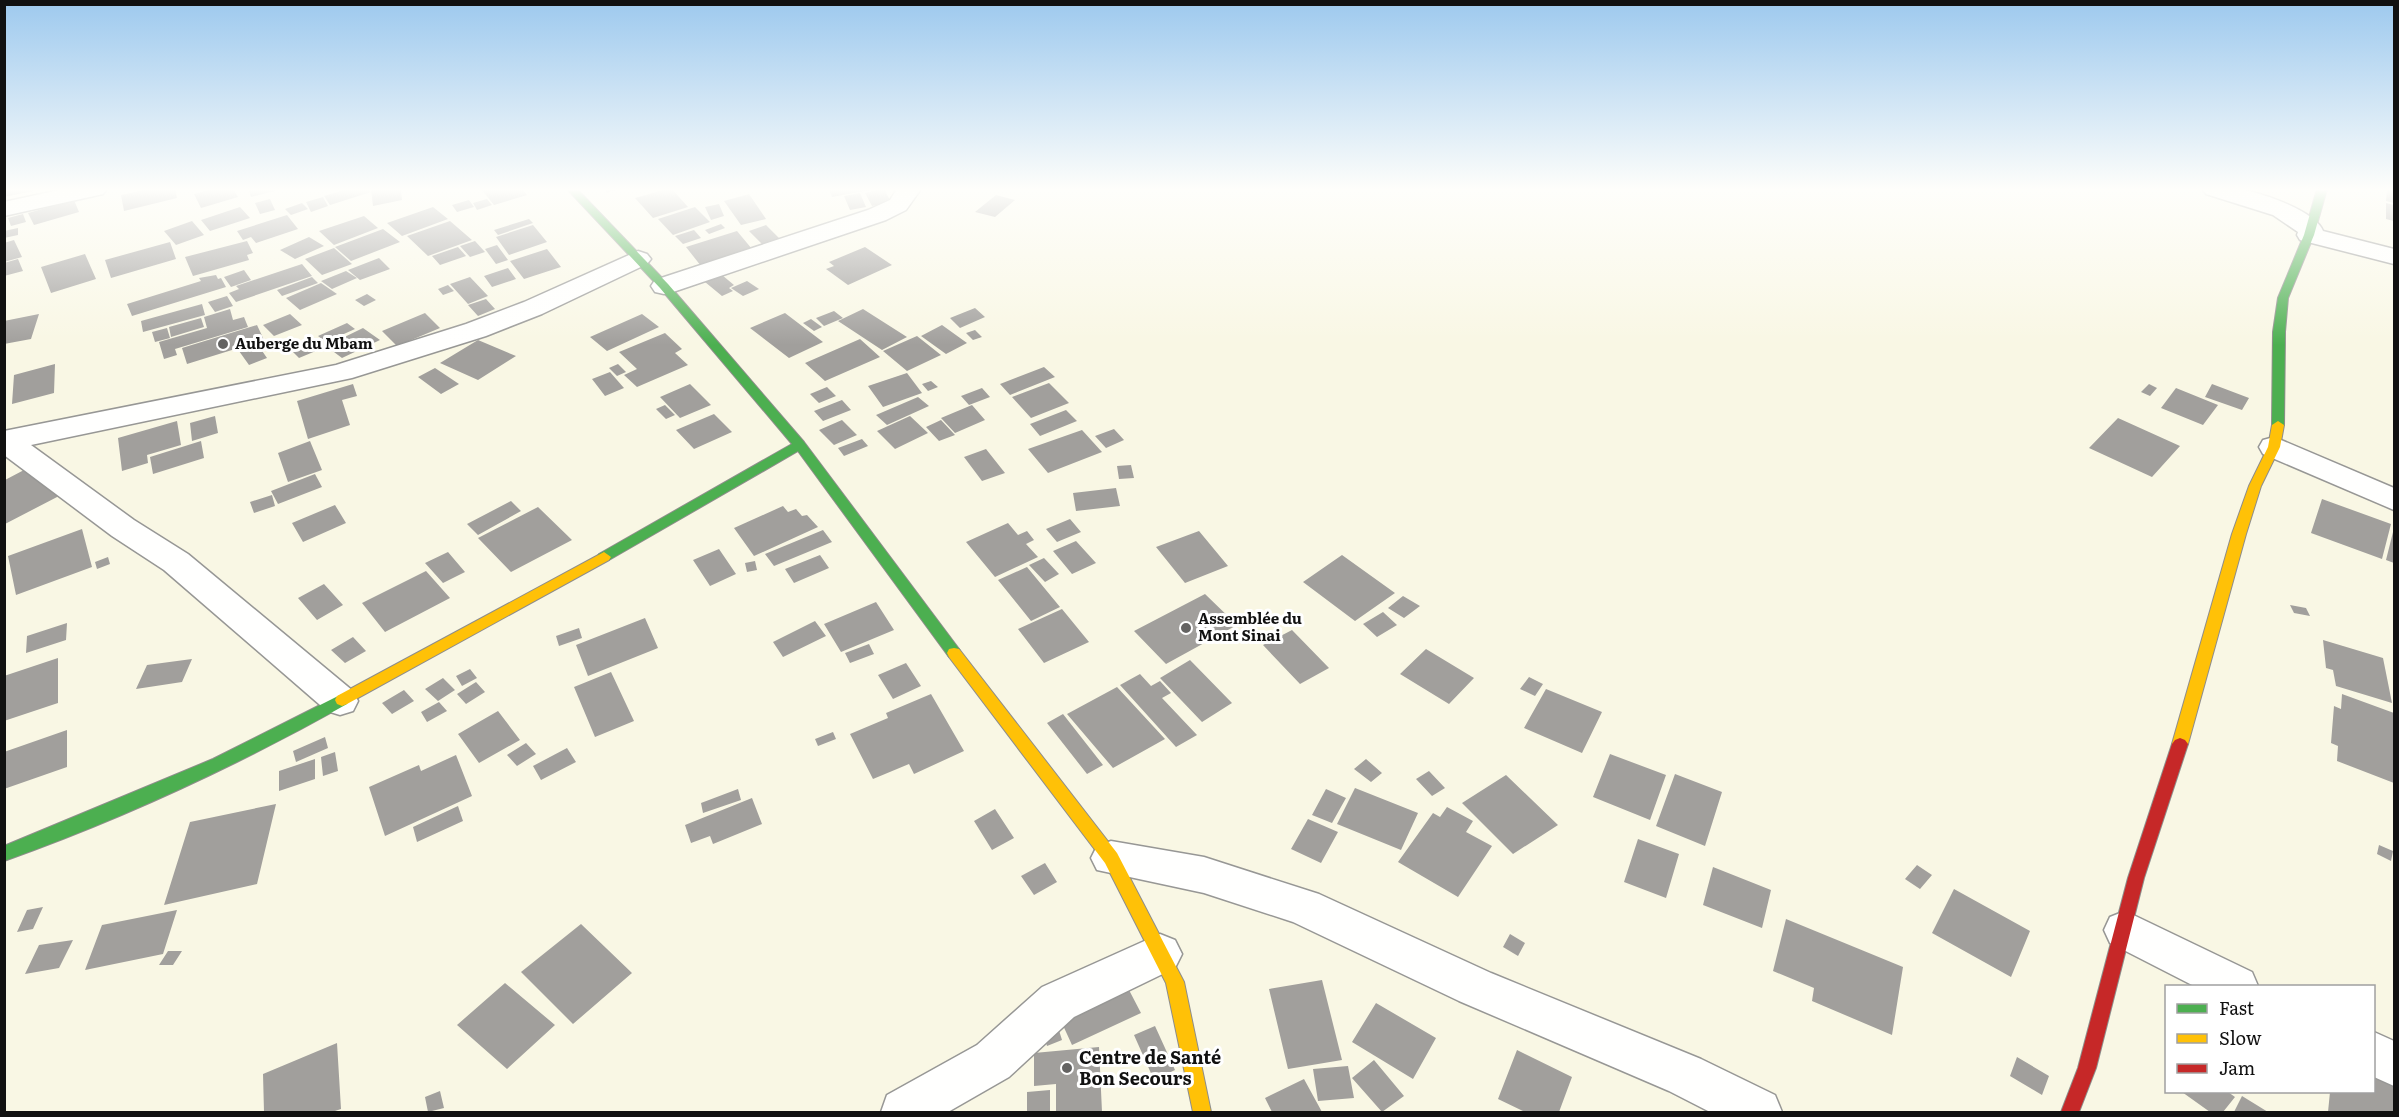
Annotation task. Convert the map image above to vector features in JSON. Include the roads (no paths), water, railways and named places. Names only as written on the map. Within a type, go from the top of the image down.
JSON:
[{"type":"street","points":[[621,241],[664,286],[800,445],[999,716],[1111,858],[1175,982],[1202,1113]]},
{"type":"street","points":[[664,286],[799,241]]},
{"type":"street","points":[[2070,1113],[2087,1068],[2125,930],[2136,878],[2185,730],[2239,534],[2255,486],[2274,447],[2279,419],[2279,332],[2283,298],[2307,241]]},
{"type":"street","points":[[2338,241],[2394,257]]},
{"type":"street","points":[[5,441],[255,392],[364,366],[486,327],[638,259]]},
{"type":"street","points":[[5,441],[48,470],[123,528],[176,562],[340,701]]},
{"type":"street","points":[[4,854],[166,789],[281,735],[597,561],[800,445]]},
{"type":"street","points":[[2274,447],[2394,500]]},
{"type":"street","points":[[1111,858],[1204,875],[1304,907],[1476,987],[1685,1075],[1758,1113]]},
{"type":"street","points":[[2125,930],[2232,985]]},
{"type":"street","points":[[904,1113],[993,1061],[1058,1002],[1160,954]]},
{"type":"street","points":[[2375,1055],[2394,1064]]},
{"type":"place","name":"Auberge du Mbam","points":[[223,344]]},
{"type":"place","name":"Assemblée du Mont Sinai","points":[[1186,628]]},
{"type":"place","name":"Centre de Santé Bon Secours","points":[[1067,1068]]}]
